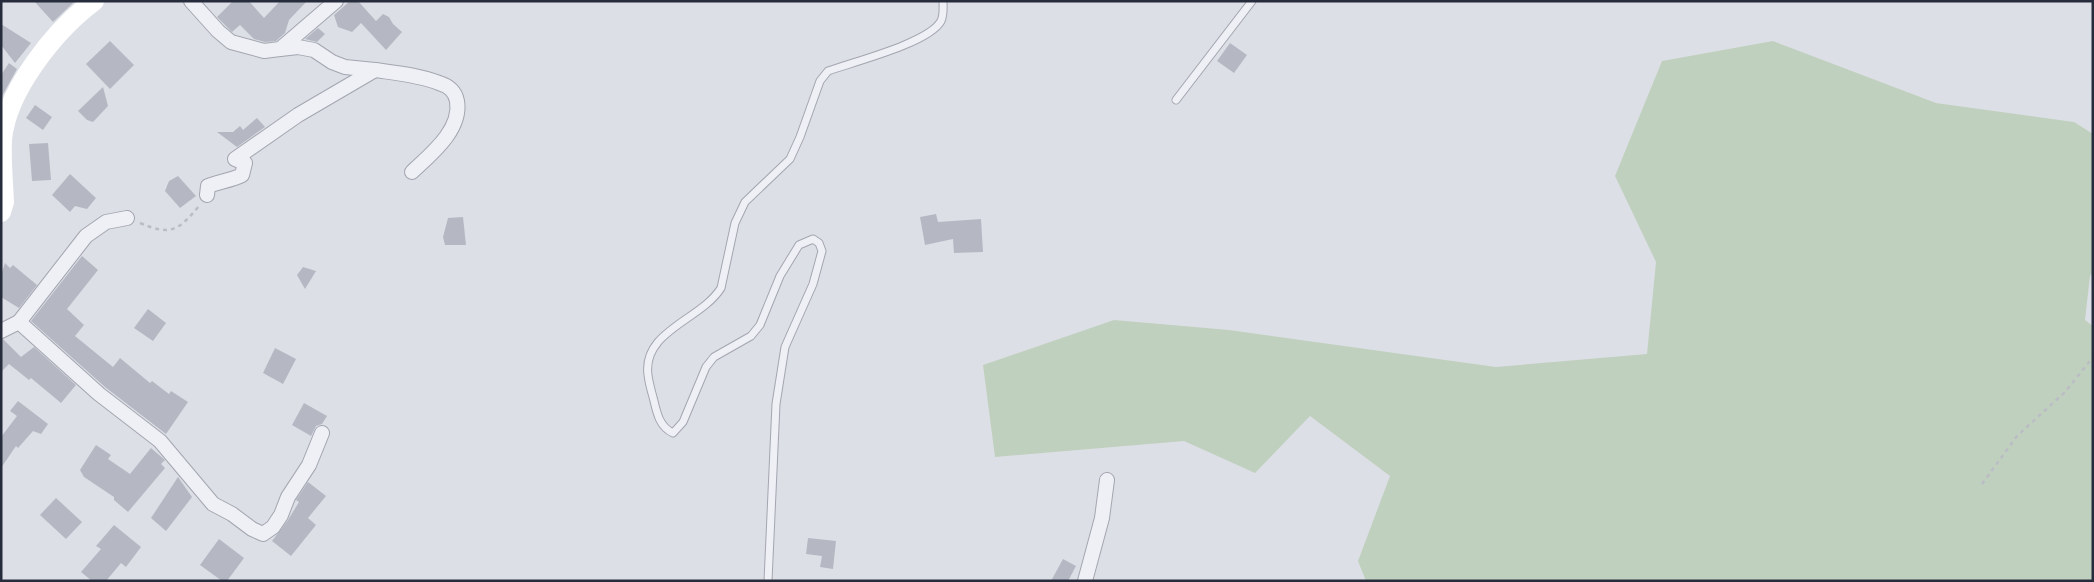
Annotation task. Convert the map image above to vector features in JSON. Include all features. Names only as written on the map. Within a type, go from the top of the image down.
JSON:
[{"type":"main road","points":[[1,212],[4,202],[2,140],[6,120],[16,94],[36,63],[59,34],[94,1]]},
{"type":"street","points":[[191,1],[231,42],[264,51],[298,47],[314,50],[332,62],[345,67],[420,77],[440,83],[452,90],[455,95],[457,117],[435,150],[412,172]]},
{"type":"street","points":[[280,49],[336,1]]},
{"type":"street","points":[[208,195],[208,186],[242,175],[245,163],[234,159],[298,115],[375,70]]},
{"type":"street","points":[[1,331],[19,322],[86,236],[106,222],[128,218]]},
{"type":"street","points":[[19,322],[99,394],[160,441],[213,504],[263,534],[273,527],[281,515],[288,497],[309,466],[322,433]]},
{"type":"street","points":[[1085,581],[1102,518],[1107,480]]},
{"type":"lane","points":[[768,581],[776,404],[785,348],[813,284],[822,251],[819,243],[813,239],[799,244],[780,276],[760,325],[751,336],[714,357],[706,367],[683,422],[673,433],[666,430],[655,405],[647,374],[649,355],[657,341],[704,308],[716,297],[721,288],[735,223],[746,202],[790,159],[820,81],[828,70],[918,40],[940,23],[943,15],[943,1]]},
{"type":"lane","points":[[1176,100],[1252,1]]},
{"type":"path","points":[[128,218],[157,230],[172,230],[187,220],[208,195]]},
{"type":"path","points":[[1982,484],[2017,436],[2065,392],[2093,357]]},
{"type":"green space","points":[[1773,41],[1936,103],[2074,122],[2093,134],[2093,272],[2090,276],[2085,320],[2093,326],[2093,581],[1366,581],[1358,561],[1390,476],[1310,416],[1255,473],[1184,441],[995,457],[983,365],[1114,320],[1229,330],[1496,367],[1647,354],[1656,262],[1615,176],[1662,61]]},
{"type":"building","points":[[34,1],[75,1],[53,22]]},
{"type":"building","points":[[233,1],[249,1],[264,18],[280,1],[307,1],[289,20],[285,33],[276,41],[265,42],[254,39],[240,25],[232,32],[217,17]]},
{"type":"building","points":[[350,1],[358,1],[376,21],[383,14],[389,17],[393,24],[402,32],[386,50],[361,23],[352,32],[338,27],[334,15]]},
{"type":"building","points":[[1,24],[31,43],[15,63],[1,45]]},
{"type":"building","points":[[318,28],[325,34],[317,42],[305,39]]},
{"type":"building","points":[[110,41],[134,65],[110,89],[86,64]]},
{"type":"building","points":[[1230,43],[1247,55],[1234,73],[1217,61]]},
{"type":"building","points":[[9,63],[17,69],[1,98],[1,75]]},
{"type":"building","points":[[103,87],[108,106],[93,122],[87,120],[78,111]]},
{"type":"building","points":[[35,105],[52,117],[43,130],[26,118]]},
{"type":"building","points":[[257,118],[265,127],[237,147],[217,132],[233,132],[240,126],[243,130]]},
{"type":"building","points":[[48,143],[51,180],[32,181],[29,144]]},
{"type":"building","points":[[70,174],[96,198],[87,209],[75,206],[70,212],[52,195]]},
{"type":"building","points":[[178,176],[196,196],[180,208],[165,191],[169,181]]},
{"type":"building","points":[[936,214],[938,222],[981,219],[983,252],[954,253],[953,239],[925,245],[920,217]]},
{"type":"building","points":[[463,217],[466,245],[445,245],[443,237],[448,218]]},
{"type":"building","points":[[82,256],[98,270],[67,309],[84,325],[75,336],[113,367],[120,358],[150,383],[152,381],[169,394],[171,391],[188,402],[166,434],[105,387],[31,321]]},
{"type":"building","points":[[5,263],[10,268],[13,265],[37,285],[19,308],[1,297],[1,275]]},
{"type":"building","points":[[303,267],[316,271],[305,289],[297,275]]},
{"type":"building","points":[[148,309],[166,323],[153,341],[134,328]]},
{"type":"building","points":[[3,339],[21,357],[34,347],[76,385],[61,403],[31,378],[29,380],[9,364],[1,372],[1,340]]},
{"type":"building","points":[[275,348],[296,359],[283,384],[263,373]]},
{"type":"building","points":[[18,401],[48,424],[41,434],[33,431],[18,448],[16,446],[1,468],[1,437],[17,416],[10,411]]},
{"type":"building","points":[[304,403],[327,416],[322,424],[316,426],[311,436],[292,425]]},
{"type":"building","points":[[96,445],[111,455],[108,459],[130,474],[151,448],[165,460],[161,464],[165,468],[128,512],[114,500],[114,497],[84,477],[80,470]]},
{"type":"building","points":[[178,477],[192,497],[166,531],[151,518]]},
{"type":"building","points":[[308,482],[326,496],[308,518],[316,525],[291,556],[272,541],[299,502],[296,500]]},
{"type":"building","points":[[56,498],[82,522],[66,539],[40,515]]},
{"type":"building","points":[[114,525],[141,547],[126,567],[121,563],[106,581],[92,581],[81,572],[101,549],[96,546]]},
{"type":"building","points":[[808,538],[836,541],[833,569],[820,567],[822,556],[806,554]]},
{"type":"building","points":[[219,539],[244,558],[227,581],[222,581],[200,565]]},
{"type":"building","points":[[1063,559],[1076,566],[1068,581],[1051,581]]}]
